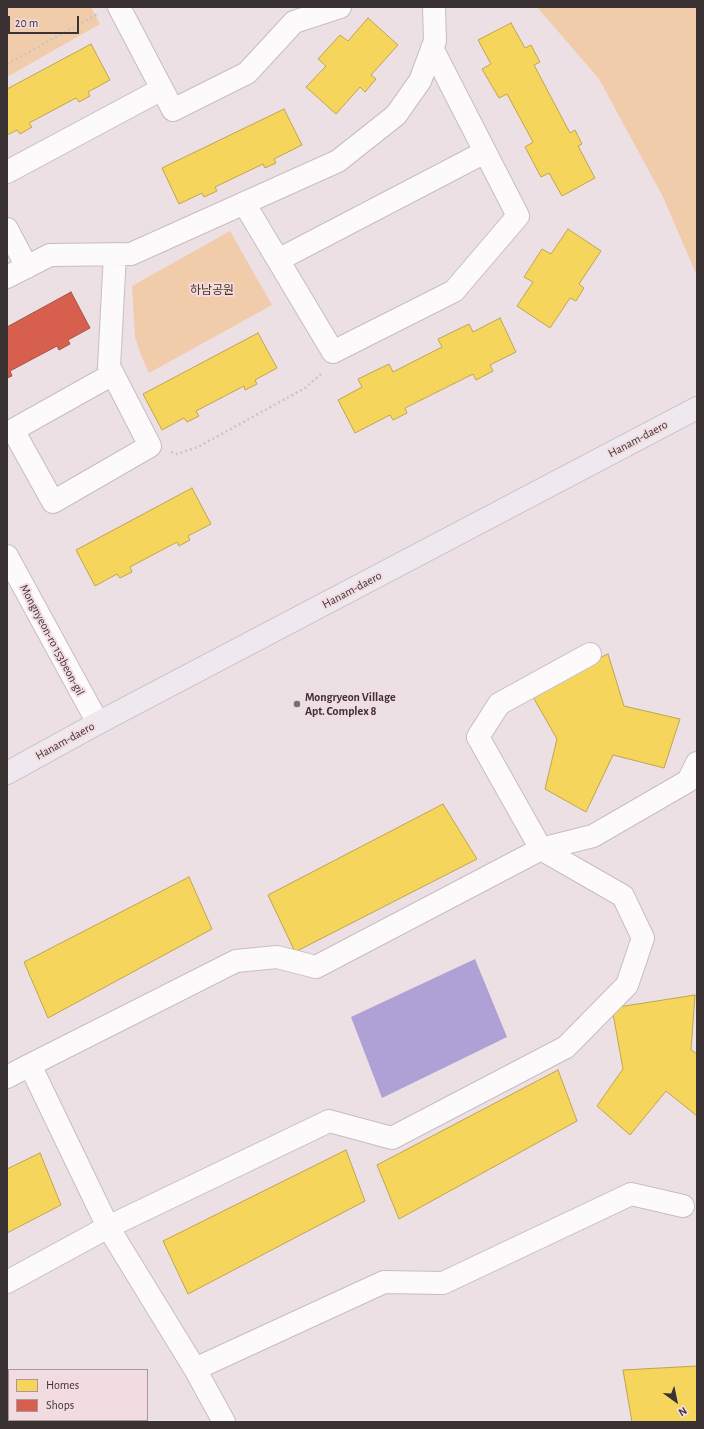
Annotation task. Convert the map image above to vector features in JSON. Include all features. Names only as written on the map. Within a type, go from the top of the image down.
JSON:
[{"type":"main road","name":"Hanam-daero","points":[[7,773],[98,723],[697,408]]},
{"type":"street","points":[[112,9],[162,88],[173,110],[247,73],[291,14],[340,7]]},
{"type":"street","points":[[7,277],[50,255],[131,254],[338,161],[396,115],[420,81],[435,41],[434,7]]},
{"type":"street","points":[[244,203],[332,352],[454,291],[518,216],[432,48]]},
{"type":"street","points":[[7,172],[162,88]]},
{"type":"street","points":[[278,260],[485,152]]},
{"type":"street","points":[[7,229],[27,267]]},
{"type":"street","points":[[113,374],[13,430],[53,502],[150,446],[113,374],[109,367],[115,254]]},
{"type":"street","name":"Mongnyeon-ro 153beon-gil","points":[[7,556],[98,723]]},
{"type":"street","points":[[7,1282],[108,1227],[329,1121],[392,1138],[566,1048],[627,985],[643,938],[623,896],[541,849],[478,737],[499,704],[590,654]]},
{"type":"street","points":[[7,1077],[236,961],[277,958],[316,967],[541,849],[593,836],[688,781],[697,763]]},
{"type":"street","points":[[30,1065],[108,1227],[195,1369],[224,1422]]},
{"type":"street","points":[[195,1369],[384,1282],[443,1282],[631,1194],[683,1206]]},
{"type":"path","points":[[7,64],[112,9]]},
{"type":"path","points":[[150,446],[177,454],[198,447],[305,388],[320,375],[332,352]]},
{"type":"green space","points":[[7,7],[91,7],[100,24],[7,77]]},
{"type":"green space","points":[[537,7],[697,7],[697,276],[663,197],[599,79]]},
{"type":"green space","name":"하남공원","points":[[230,231],[272,305],[149,373],[135,337],[132,286]]},
{"type":"shaded area","points":[[475,959],[507,1037],[382,1098],[351,1017]]},
{"type":"building: Homes","points":[[368,18],[398,45],[371,75],[376,79],[365,92],[360,87],[336,114],[306,87],[326,66],[318,59],[340,35],[348,41]]},
{"type":"building: Homes","points":[[511,23],[525,48],[531,45],[540,62],[534,65],[570,133],[575,130],[582,144],[578,146],[595,178],[562,196],[549,173],[541,177],[525,147],[533,142],[507,94],[499,98],[482,69],[491,64],[478,40]]},
{"type":"building: Homes","points":[[91,44],[110,80],[88,92],[90,96],[79,102],[76,98],[29,123],[32,127],[20,134],[17,130],[7,135],[7,89]]},
{"type":"building: Homes","points":[[284,109],[302,145],[274,159],[276,163],[265,168],[263,164],[215,187],[217,191],[204,197],[202,193],[179,204],[162,168]]},
{"type":"building: Homes","points":[[568,229],[601,251],[579,284],[584,288],[576,301],[570,298],[550,328],[517,306],[533,282],[524,277],[542,249],[551,254]]},
{"type":"building: Homes","points":[[500,318],[516,352],[490,365],[493,371],[476,380],[473,374],[405,408],[407,413],[393,420],[390,415],[355,433],[338,400],[362,387],[358,379],[389,364],[393,372],[442,347],[438,339],[469,324],[473,332]]},
{"type":"building: Homes","points":[[258,333],[277,368],[255,380],[257,384],[245,390],[244,386],[196,411],[199,416],[187,422],[184,418],[162,430],[143,394]]},
{"type":"building: Homes","points":[[192,488],[211,524],[188,536],[190,540],[179,546],[177,542],[130,567],[132,572],[120,578],[117,574],[95,586],[76,550]]},
{"type":"building: Homes","points":[[608,654],[624,706],[680,719],[664,768],[613,755],[586,812],[545,789],[557,739],[529,690]]},
{"type":"building: Homes","points":[[443,804],[477,859],[295,952],[268,895]]},
{"type":"building: Homes","points":[[189,877],[212,929],[48,1018],[24,962]]},
{"type":"building: Homes","points":[[695,995],[691,1050],[697,1054],[697,1116],[666,1091],[630,1135],[597,1106],[623,1069],[612,1008]]},
{"type":"building: Homes","points":[[558,1070],[577,1121],[399,1219],[377,1165]]},
{"type":"building: Homes","points":[[346,1150],[365,1201],[188,1294],[163,1241]]},
{"type":"building: Homes","points":[[40,1153],[61,1205],[7,1233],[7,1169]]},
{"type":"building: Homes","points":[[697,1366],[697,1422],[632,1422],[623,1370]]},
{"type":"building: Shops","points":[[71,292],[90,328],[68,340],[70,344],[59,350],[57,346],[10,371],[12,376],[7,378],[7,327]]},
{"type":"place","name":"Mongryeon Village Apt. Complex 8","points":[[297,704]]}]
